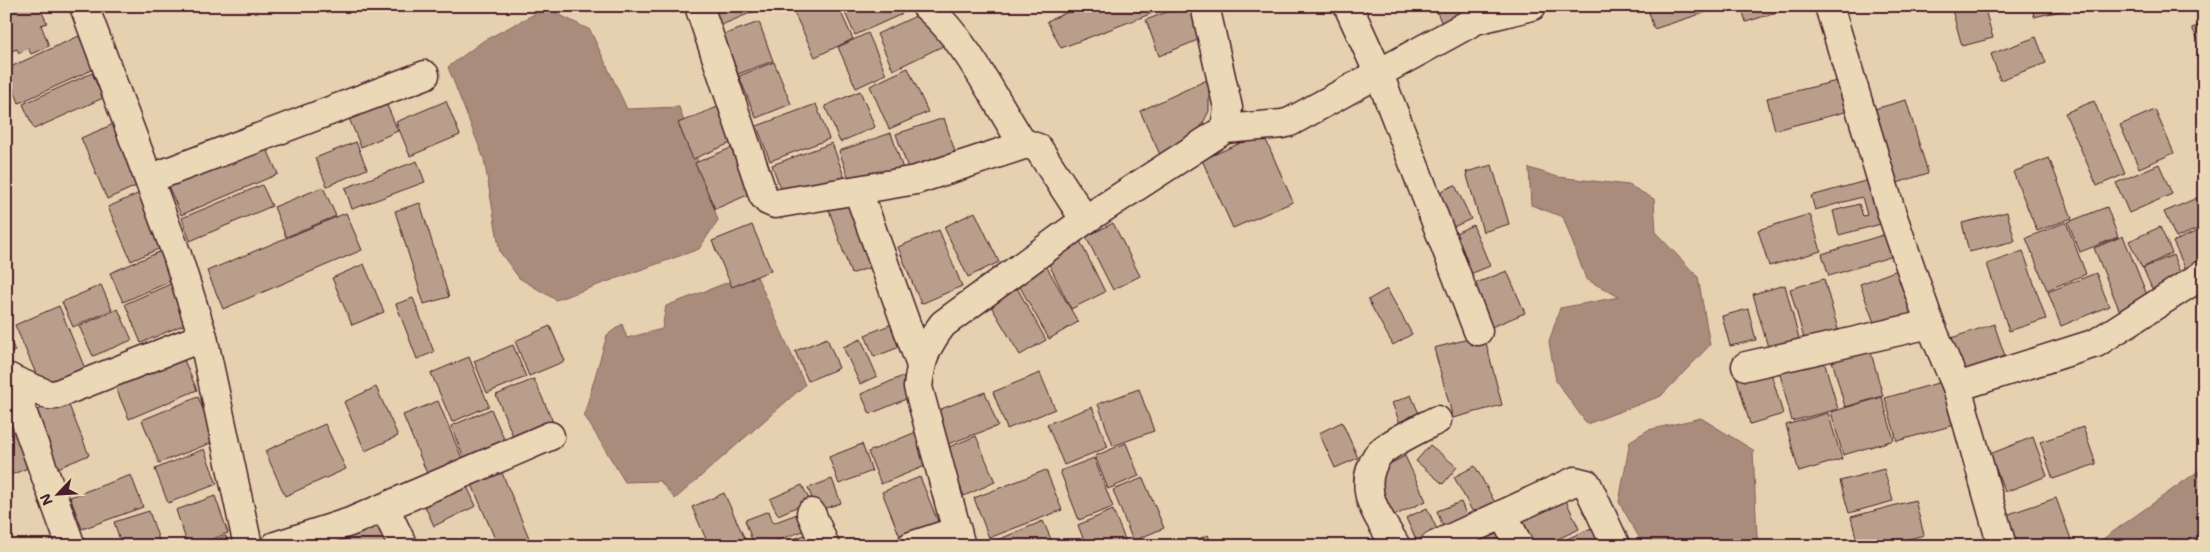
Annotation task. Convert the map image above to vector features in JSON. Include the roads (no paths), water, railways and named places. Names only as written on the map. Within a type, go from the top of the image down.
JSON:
[{"type":"street","points":[[84,6],[177,255],[203,337],[248,546]]},
{"type":"street","points":[[699,6],[763,195],[768,202],[775,204],[916,180],[1023,144],[1038,148],[1085,220]]},
{"type":"street","points":[[926,6],[944,22],[958,40],[1023,144]]},
{"type":"street","points":[[1205,6],[1228,108],[1225,129]]},
{"type":"street","points":[[1348,6],[1379,74],[1478,331]]},
{"type":"street","points":[[911,546],[959,538],[918,387],[920,363],[929,343],[942,324],[1085,220],[1225,129],[1290,122],[1476,20],[1532,6]]},
{"type":"street","points":[[1829,6],[1891,211],[1930,324],[1957,387],[2002,546]]},
{"type":"street","points":[[149,179],[424,75]]},
{"type":"street","points":[[858,191],[920,363]]},
{"type":"street","points":[[1957,387],[2096,343],[2204,274]]},
{"type":"street","points":[[1746,366],[1930,324]]},
{"type":"street","points":[[8,378],[49,396],[55,395],[203,337]]},
{"type":"street","points":[[8,378],[71,546]]},
{"type":"street","points":[[1396,546],[1370,499],[1367,488],[1368,477],[1375,458],[1382,450],[1437,420]]},
{"type":"street","points":[[275,546],[350,522],[385,508],[550,436]]},
{"type":"street","points":[[1434,546],[1575,481],[1587,484],[1616,546]]},
{"type":"street","points":[[385,508],[403,546]]},
{"type":"street","points":[[811,513],[824,546]]},
{"type":"street","points":[[1503,514],[1519,546]]}]
